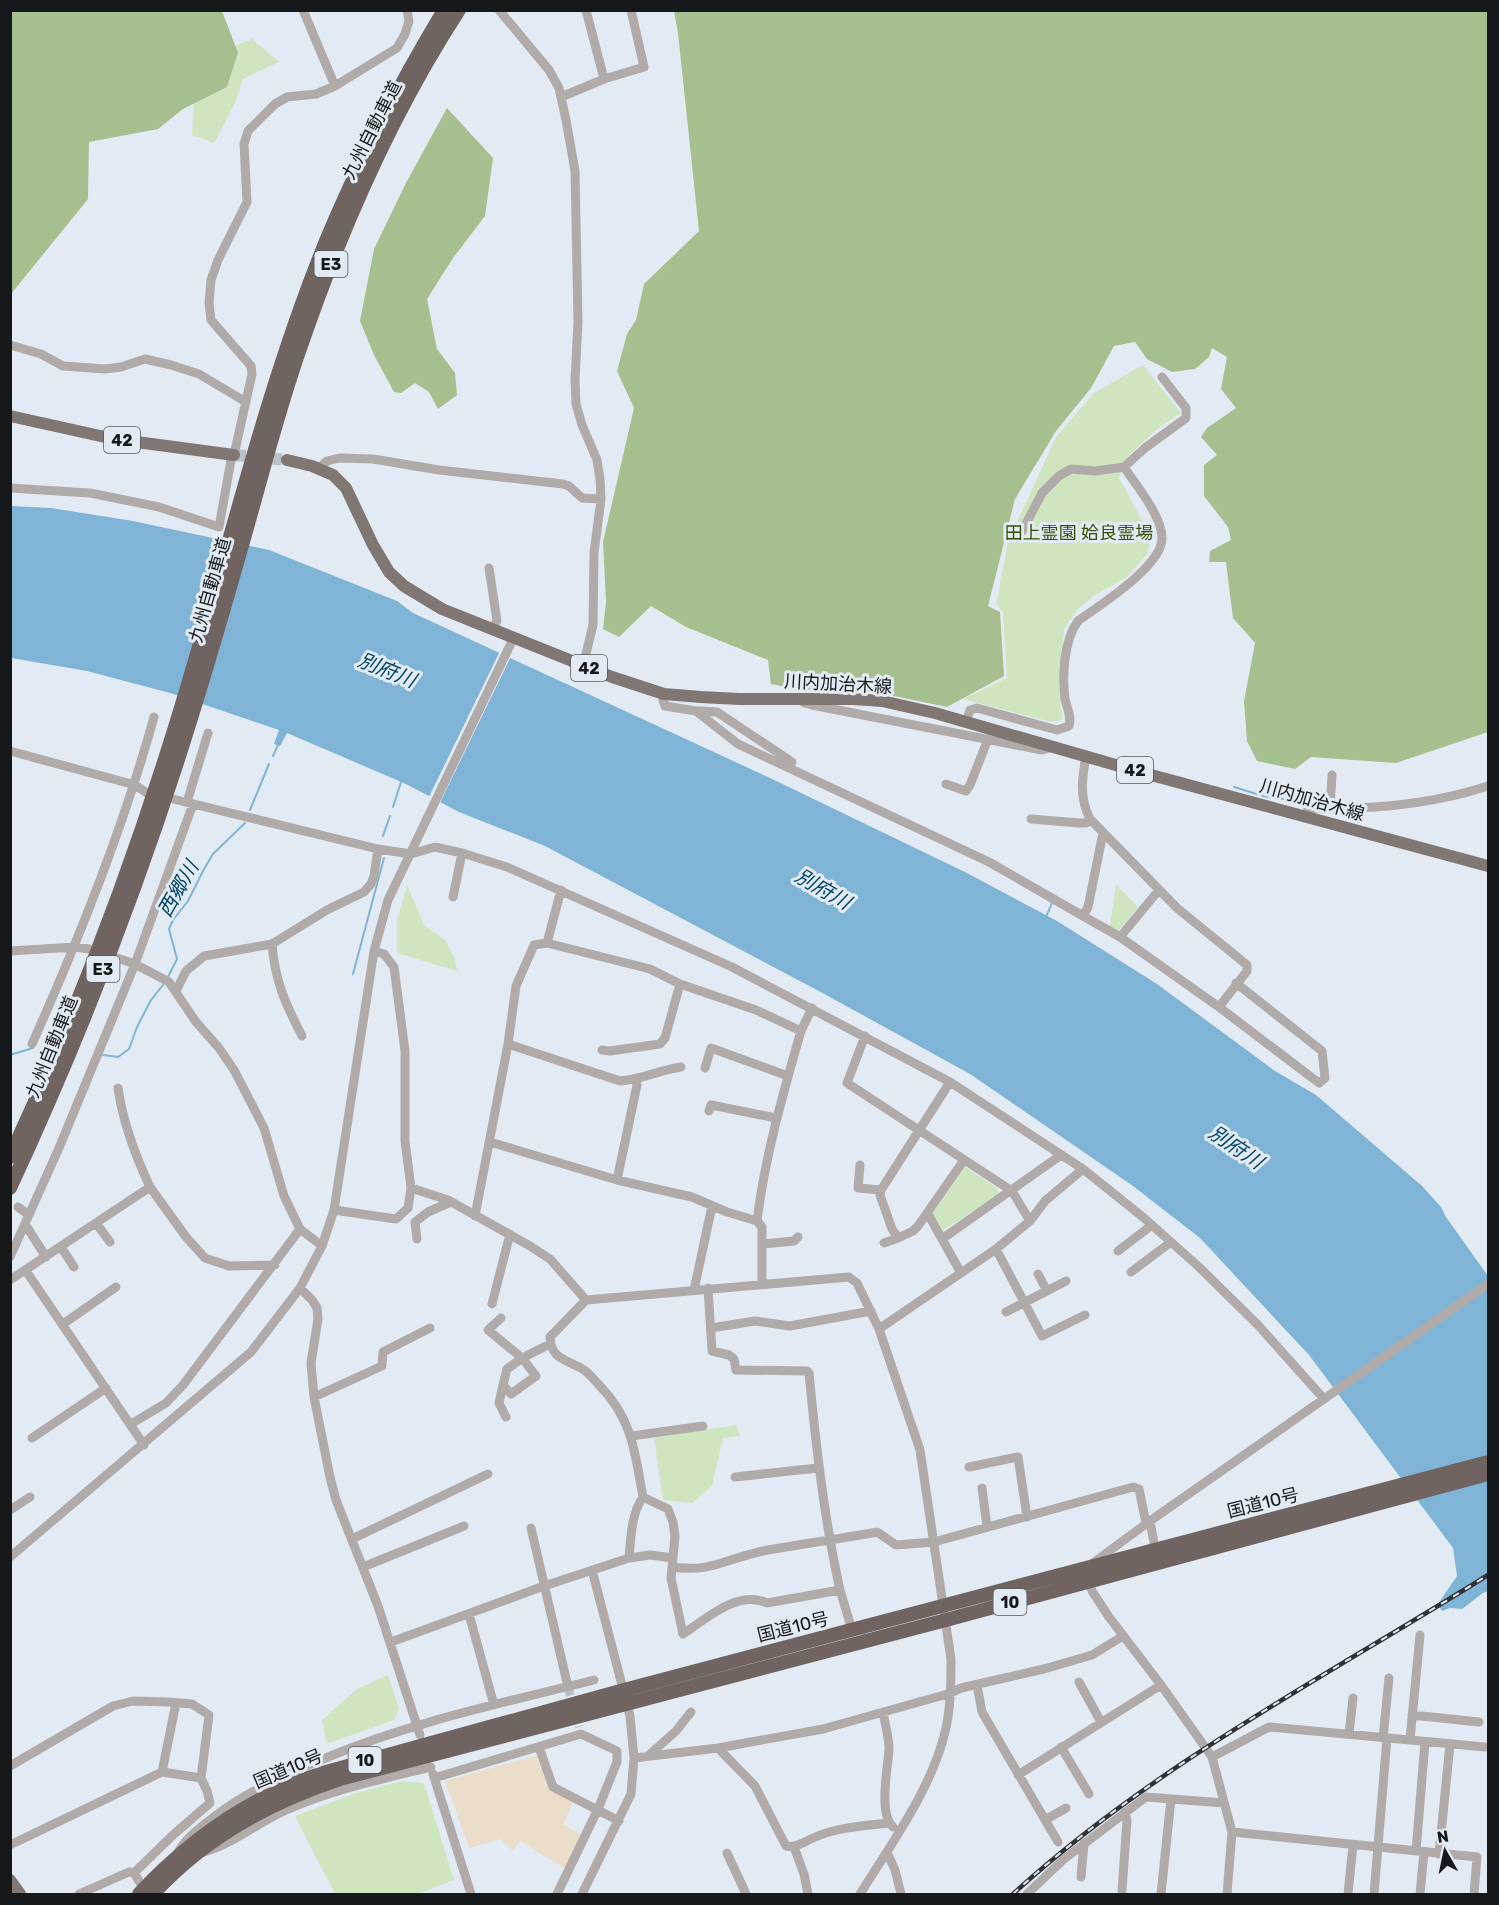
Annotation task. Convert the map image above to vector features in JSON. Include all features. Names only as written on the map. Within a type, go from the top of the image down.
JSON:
[{"type":"highway","name":"九州自動車道","points":[[10,1188],[36,1134],[135,886],[238,533],[286,352],[325,243],[357,170],[384,117],[444,10]]},
{"type":"highway","name":"九州自動車道","points":[[238,533],[301,344],[337,248],[369,174],[395,122],[459,10]]},
{"type":"highway","name":"九州自動車道","points":[[10,1157],[78,999],[176,744]]},
{"type":"highway","name":"国道10号","points":[[145,1893],[174,1859],[211,1830],[242,1809],[303,1779],[369,1759],[625,1696],[945,1613],[1390,1494],[1488,1462]]},
{"type":"highway","name":"国道10号","points":[[1390,1494],[1488,1474]]},
{"type":"highway","name":"国道10号","points":[[145,1893],[197,1853],[258,1813],[314,1787],[852,1630],[945,1613]]},
{"type":"main road","name":"42","points":[[10,416],[114,439],[234,455]]},
{"type":"main road","name":"川内加治木線","points":[[287,460],[319,468],[333,475],[346,488],[378,554],[389,572],[404,586],[442,609],[492,629],[512,642],[664,694],[740,699],[801,698],[882,701],[1056,746],[1304,817],[1488,866]]},
{"type":"main road","points":[[10,1880],[20,1894]]},
{"type":"street","points":[[303,10],[335,86]]},
{"type":"street","points":[[10,488],[90,493],[159,507],[219,527],[231,460],[252,374],[251,366],[211,320],[209,303],[211,280],[218,260],[247,202],[244,144],[248,131],[260,118],[287,97],[316,94],[335,86],[397,48],[409,21],[407,10]]},
{"type":"street","points":[[499,10],[549,70],[559,88],[575,171],[578,322],[575,369],[576,404],[597,460],[601,499],[594,553],[593,625],[583,666]]},
{"type":"street","points":[[586,10],[604,79]]},
{"type":"street","points":[[561,97],[604,79],[644,67],[631,10]]},
{"type":"street","points":[[10,345],[41,354],[63,366],[105,369],[121,367],[145,359],[171,365],[199,374],[246,402]]},
{"type":"street","points":[[1020,537],[1042,493],[1059,476],[1071,470],[1095,471],[1124,467],[1145,448],[1186,418],[1186,408],[1162,377]]},
{"type":"street","points":[[319,468],[327,461],[339,458],[373,459],[439,470],[563,484],[569,486],[582,498],[601,499]]},
{"type":"street","points":[[966,722],[970,710],[977,708],[1057,729],[1069,726],[1071,719],[1064,683],[1072,629],[1078,621],[1132,581],[1149,565],[1160,549],[1162,538],[1152,510],[1124,467]]},
{"type":"street","points":[[489,568],[497,621],[492,629]]},
{"type":"street","points":[[10,1557],[251,1352],[300,1288],[322,1246],[334,1210],[374,951],[388,900],[512,642]]},
{"type":"street","points":[[664,694],[665,706],[717,712],[791,762],[822,778]]},
{"type":"street","points":[[801,698],[804,703],[812,705],[1042,750],[1056,746]]},
{"type":"street","points":[[696,711],[738,744],[989,862],[1083,915],[1120,937],[1219,1006],[1319,1083],[1325,1078],[1322,1052],[1236,983]]},
{"type":"street","points":[[32,1044],[75,947],[135,785],[154,717]]},
{"type":"street","points":[[10,1257],[60,1148],[135,964],[190,803],[208,733]]},
{"type":"street","points":[[946,784],[966,791],[987,739]]},
{"type":"street","points":[[10,751],[135,785],[147,793]]},
{"type":"street","points":[[1086,756],[1081,784],[1084,808],[1090,819],[1159,890],[1214,940],[1247,965],[1247,971],[1219,1006]]},
{"type":"street","points":[[1330,806],[1332,775]]},
{"type":"street","points":[[1304,817],[1309,808],[1415,803],[1488,786]]},
{"type":"street","points":[[173,799],[378,849],[411,854],[435,847],[507,867],[732,967],[812,1008],[950,1082],[1083,1169],[1199,1267],[1328,1396]]},
{"type":"street","points":[[1032,819],[1086,823],[1090,819]]},
{"type":"street","points":[[1083,915],[1088,907],[1103,833]]},
{"type":"street","points":[[176,991],[186,971],[204,956],[272,944],[327,910],[364,892],[375,876],[378,849]]},
{"type":"street","points":[[453,897],[462,853]]},
{"type":"street","points":[[1120,937],[1159,890]]},
{"type":"street","points":[[547,943],[561,891]]},
{"type":"street","points":[[475,1216],[508,1044],[516,986],[534,945],[547,943],[587,955],[650,969],[680,984],[756,1010],[801,1031]]},
{"type":"street","points":[[272,944],[274,970],[281,993],[302,1036]]},
{"type":"street","points":[[10,951],[75,947],[89,949]]},
{"type":"street","points":[[334,1210],[396,1219],[408,1208],[411,1188],[405,1141],[405,1052],[394,967],[384,954],[374,951]]},
{"type":"street","points":[[117,958],[135,964],[169,982],[196,1022],[219,1048],[234,1070],[264,1128],[284,1196],[300,1229],[322,1246]]},
{"type":"street","points":[[602,1050],[610,1051],[660,1044],[665,1038],[680,984]]},
{"type":"street","points":[[757,1221],[776,1118],[801,1031],[812,1008]]},
{"type":"street","points":[[865,1036],[847,1083],[1012,1191],[1030,1221]]},
{"type":"street","points":[[508,1044],[612,1080],[636,1080],[664,1069],[681,1066]]},
{"type":"street","points":[[705,1068],[711,1048],[788,1076]]},
{"type":"street","points":[[617,1180],[637,1085],[636,1080]]},
{"type":"street","points":[[898,1238],[892,1229],[880,1195],[881,1190],[950,1082]]},
{"type":"street","points":[[117,1088],[130,1138],[150,1187],[186,1237],[205,1258],[229,1266],[275,1265]]},
{"type":"street","points":[[709,1111],[711,1105],[776,1118]]},
{"type":"street","points":[[490,1142],[617,1180],[692,1197],[757,1221],[762,1227],[762,1283]]},
{"type":"street","points":[[942,1239],[1061,1155]]},
{"type":"street","points":[[884,1244],[913,1231],[928,1214],[964,1160]]},
{"type":"street","points":[[860,1166],[858,1188],[881,1190]]},
{"type":"street","points":[[879,1329],[996,1249],[1030,1221],[1051,1196],[1083,1169]]},
{"type":"street","points":[[10,1280],[150,1187]]},
{"type":"street","points":[[411,1188],[451,1202],[510,1234],[550,1260],[586,1300]]},
{"type":"street","points":[[417,1239],[415,1222],[428,1212],[451,1202]]},
{"type":"street","points":[[694,1290],[712,1206]]},
{"type":"street","points":[[18,1207],[46,1257]]},
{"type":"street","points":[[928,1214],[961,1273]]},
{"type":"street","points":[[96,1223],[110,1242]]},
{"type":"street","points":[[1118,1251],[1152,1225]]},
{"type":"street","points":[[131,1424],[165,1403],[183,1386],[300,1229]]},
{"type":"street","points":[[492,1304],[510,1234]]},
{"type":"street","points":[[763,1244],[794,1241],[798,1237]]},
{"type":"street","points":[[1131,1272],[1171,1242]]},
{"type":"street","points":[[60,1247],[74,1267]]},
{"type":"street","points":[[996,1249],[1042,1336],[1085,1314]]},
{"type":"street","points":[[26,1270],[144,1444]]},
{"type":"street","points":[[1038,1274],[1047,1291]]},
{"type":"street","points":[[629,1558],[634,1515],[643,1497],[632,1436],[626,1422],[604,1390],[586,1371],[555,1354],[550,1344],[550,1337],[586,1300],[849,1276],[857,1283],[879,1329],[920,1450],[951,1659],[951,1693],[945,1732],[933,1768],[887,1852],[860,1894]]},
{"type":"street","points":[[1006,1312],[1066,1281]]},
{"type":"street","points":[[1227,1894],[1232,1832],[1212,1757],[1123,1636],[1092,1591],[1086,1575],[1148,1522],[1488,1284]]},
{"type":"street","points":[[63,1324],[116,1287]]},
{"type":"street","points":[[300,1288],[317,1308],[318,1319],[311,1363],[314,1397],[330,1477],[391,1642],[420,1735]]},
{"type":"street","points":[[708,1288],[712,1351],[729,1355],[734,1359],[736,1370],[807,1371],[809,1373],[818,1468],[829,1540],[852,1630]]},
{"type":"street","points":[[711,1328],[755,1321],[790,1326],[870,1311]]},
{"type":"street","points":[[501,1318],[488,1330],[522,1358],[536,1376],[511,1394],[503,1385]]},
{"type":"street","points":[[314,1397],[382,1366],[384,1352],[429,1328]]},
{"type":"street","points":[[506,1417],[499,1403],[507,1369],[522,1358],[550,1344]]},
{"type":"street","points":[[32,1437],[106,1388]]},
{"type":"street","points":[[632,1436],[703,1426]]},
{"type":"street","points":[[969,1467],[1018,1457],[1027,1517]]},
{"type":"street","points":[[735,1477],[818,1468]]},
{"type":"street","points":[[352,1539],[488,1474]]},
{"type":"street","points":[[391,1642],[544,1586],[629,1558],[650,1555],[687,1569],[714,1567],[761,1551],[877,1533],[896,1545],[934,1542],[1132,1487],[1140,1489],[1157,1556]]},
{"type":"street","points":[[982,1488],[987,1527]]},
{"type":"street","points":[[10,1510],[30,1497]]},
{"type":"street","points":[[643,1497],[668,1509],[673,1522],[675,1536],[671,1578],[683,1634],[728,1604],[757,1599],[767,1603],[840,1590]]},
{"type":"street","points":[[363,1567],[464,1526]]},
{"type":"street","points":[[531,1527],[568,1687]]},
{"type":"street","points":[[582,1894],[631,1794],[634,1758],[633,1737],[625,1696],[592,1570]]},
{"type":"street","points":[[469,1614],[494,1705]]},
{"type":"street","points":[[1410,1740],[1420,1635]]},
{"type":"street","points":[[634,1758],[718,1748],[823,1729],[951,1693],[961,1688],[1044,1669],[1092,1654],[1123,1636]]},
{"type":"street","points":[[1374,1894],[1389,1678]]},
{"type":"street","points":[[174,1859],[182,1844],[247,1794],[351,1747],[417,1724],[594,1680]]},
{"type":"street","points":[[1079,1683],[1101,1722]]},
{"type":"street","points":[[977,1685],[982,1712],[1058,1842]]},
{"type":"street","points":[[1018,1774],[1161,1685]]},
{"type":"street","points":[[1349,1734],[1353,1698]]},
{"type":"street","points":[[10,1766],[113,1706],[133,1701],[192,1704],[209,1716],[201,1778],[210,1803],[134,1873]]},
{"type":"street","points":[[162,1772],[176,1703]]},
{"type":"street","points":[[649,1755],[676,1731],[691,1712]]},
{"type":"street","points":[[884,1712],[889,1747],[885,1781],[888,1823]]},
{"type":"street","points":[[1412,1715],[1479,1722]]},
{"type":"street","points":[[1212,1757],[1269,1727],[1485,1747]]},
{"type":"street","points":[[434,1778],[539,1747],[580,1731],[617,1751],[617,1762],[598,1809],[557,1894]]},
{"type":"street","points":[[1420,1894],[1425,1742]]},
{"type":"street","points":[[1439,1854],[1450,1744]]},
{"type":"street","points":[[539,1747],[553,1787],[619,1821]]},
{"type":"street","points":[[1061,1747],[1089,1794]]},
{"type":"street","points":[[718,1748],[755,1786],[786,1846],[794,1847],[845,1827],[888,1823],[898,1831]]},
{"type":"street","points":[[197,1853],[217,1848],[283,1811],[325,1794],[430,1764],[471,1894]]},
{"type":"street","points":[[10,1845],[162,1772],[201,1778]]},
{"type":"street","points":[[1027,1894],[1084,1843],[1146,1797],[1224,1803]]},
{"type":"street","points":[[1161,1894],[1171,1799]]},
{"type":"street","points":[[1045,1820],[1066,1808]]},
{"type":"street","points":[[1122,1891],[1128,1820],[1125,1812]]},
{"type":"street","points":[[1232,1832],[1488,1858]]},
{"type":"street","points":[[1081,1877],[1084,1843]]},
{"type":"street","points":[[1348,1894],[1353,1845]]},
{"type":"street","points":[[794,1847],[804,1874],[808,1894]]},
{"type":"street","points":[[887,1852],[896,1870],[901,1894]]},
{"type":"street","points":[[728,1853],[746,1894]]},
{"type":"street","points":[[1474,1894],[1477,1857]]},
{"type":"street","points":[[79,1894],[129,1872],[134,1873]]},
{"type":"street","points":[[134,1873],[145,1893]]},
{"type":"shaded area","points":[[538,1755],[550,1788],[574,1800],[563,1824],[581,1834],[566,1869],[520,1841],[513,1851],[501,1839],[469,1848],[445,1781]]},
{"type":"green space","points":[[11,10],[222,11],[238,53],[227,87],[183,109],[158,129],[89,142],[88,199],[11,294]]},
{"type":"green space","points":[[674,11],[1488,11],[1488,732],[1396,763],[1311,757],[1295,769],[1257,761],[1247,741],[1244,701],[1255,643],[1233,618],[1226,562],[1209,562],[1210,551],[1231,540],[1228,527],[1204,496],[1204,465],[1217,455],[1201,437],[1207,428],[1236,408],[1221,389],[1227,357],[1212,348],[1209,357],[1195,369],[1172,372],[1147,359],[1135,342],[1114,346],[1091,388],[1056,431],[1015,499],[988,606],[1000,612],[1004,676],[947,707],[870,691],[796,689],[771,684],[768,660],[686,627],[651,606],[619,637],[603,629],[606,602],[603,542],[634,408],[617,371],[627,334],[636,320],[644,284],[699,231]]},
{"type":"green space","points":[[252,39],[279,62],[243,79],[235,103],[214,143],[192,135],[195,83],[205,59]]},
{"type":"green space","points":[[447,108],[493,158],[485,216],[453,258],[427,299],[437,349],[455,373],[457,395],[438,409],[429,392],[415,383],[401,393],[394,392],[374,355],[360,321],[374,249],[406,183]]},
{"type":"green space","name":"田上霊園 姶良霊場","points":[[1143,365],[1181,413],[1157,429],[1128,456],[1119,478],[1150,535],[1148,553],[1127,577],[1095,595],[1076,611],[1064,629],[1059,686],[1062,720],[1051,722],[963,699],[1007,678],[1003,612],[996,605],[1008,542],[1056,437],[1094,393]]},
{"type":"green space","points":[[1116,884],[1138,907],[1117,932],[1110,926]]},
{"type":"green space","points":[[407,885],[424,925],[445,940],[455,959],[457,971],[397,953],[397,921]]},
{"type":"green space","points":[[965,1167],[997,1188],[999,1195],[943,1230],[933,1213]]},
{"type":"green space","points":[[736,1425],[740,1436],[723,1438],[712,1486],[692,1503],[663,1500],[654,1438]]},
{"type":"green space","points":[[388,1675],[399,1708],[394,1720],[327,1744],[322,1720],[357,1689]]},
{"type":"green space","points":[[401,1781],[424,1783],[454,1880],[417,1894],[335,1894],[295,1816],[356,1793]]},
{"type":"water","name":"別府川","points":[[11,506],[51,508],[133,521],[269,550],[397,601],[413,613],[768,777],[967,873],[1057,921],[1157,984],[1275,1071],[1316,1095],[1422,1186],[1441,1207],[1488,1276],[1488,1591],[1462,1609],[1450,1608],[1442,1611],[1438,1604],[1457,1576],[1453,1548],[1309,1355],[1200,1238],[1133,1186],[970,1074],[545,846],[459,812],[406,784],[287,733],[280,746],[274,744],[279,730],[170,693],[87,671],[11,658]]},
{"type":"pier","points":[[501,649],[512,654],[439,805],[428,799]]},
{"type":"waterway","points":[[273,756],[278,745]]},
{"type":"waterway","name":"西郷川","points":[[250,810],[269,764]]},
{"type":"waterway","points":[[393,807],[401,782]]},
{"type":"waterway","points":[[1234,787],[1263,796],[1317,804]]},
{"type":"waterway","points":[[383,836],[390,816]]},
{"type":"waterway","name":"西郷川","points":[[168,977],[177,959],[169,929],[173,920],[188,901],[213,854],[245,823]]},
{"type":"waterway","points":[[353,974],[384,858]]},
{"type":"waterway","points":[[1046,917],[1052,903]]},
{"type":"waterway","name":"西郷川","points":[[103,1055],[118,1057],[129,1049],[151,1000],[163,985]]},
{"type":"waterway","points":[[10,1055],[33,1048]]},
{"type":"tunnel","points":[[234,455],[287,460]]},
{"type":"tunnel","points":[[568,1687],[579,1727]]},
{"type":"railway","points":[[1013,1894],[1067,1847],[1183,1763],[1304,1686],[1488,1575]]}]
